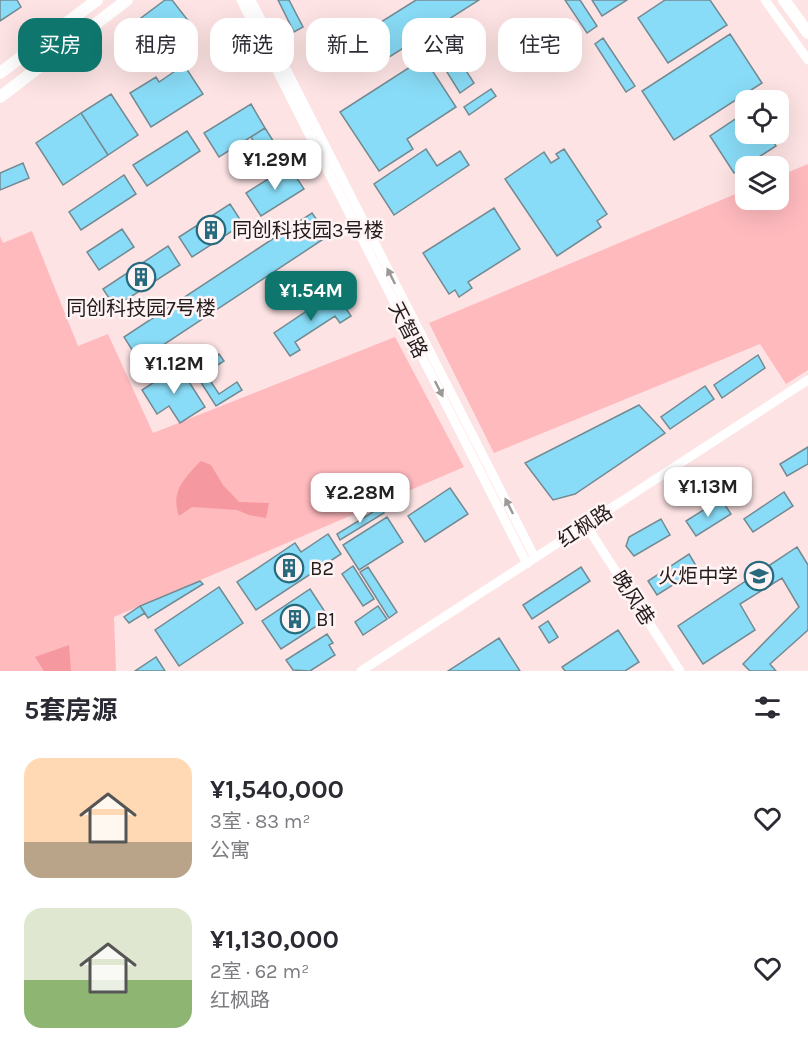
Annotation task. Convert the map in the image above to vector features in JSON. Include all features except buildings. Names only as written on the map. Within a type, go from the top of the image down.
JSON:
[{"type":"main road","points":[[0,73],[97,0]]},
{"type":"main road","points":[[0,97],[127,0]]},
{"type":"main road","points":[[784,0],[808,33]]},
{"type":"street","name":"天智路","points":[[241,0],[531,561]]},
{"type":"street","name":"天智路","points":[[250,0],[531,561]]},
{"type":"street","points":[[765,0],[808,60]]},
{"type":"street","name":"红枫路","points":[[361,671],[808,380]]},
{"type":"street","name":"晚风巷","points":[[586,525],[680,671]]},
{"type":"shaded area","points":[[808,164],[808,370],[786,384],[760,344],[494,453],[429,323],[735,194],[735,210],[789,210],[789,172]]},
{"type":"shaded area","points":[[32,231],[78,346],[108,334],[153,433],[395,337],[464,467],[114,617],[116,671],[0,671],[0,236],[3,243]]},
{"type":"shaded area","points":[[201,461],[211,465],[223,485],[239,502],[269,503],[266,518],[237,510],[192,507],[179,516],[176,500],[178,492],[185,479]]},
{"type":"shaded area","points":[[69,645],[71,671],[44,671],[35,657]]},
{"type":"place","name":"同创科技园3号楼","points":[[211,230]]},
{"type":"place","name":"同创科技园7号楼","points":[[141,277]]},
{"type":"place","name":"B2","points":[[289,568]]},
{"type":"place","name":"火炬中学","points":[[759,576]]},
{"type":"place","name":"B1","points":[[295,619]]}]
